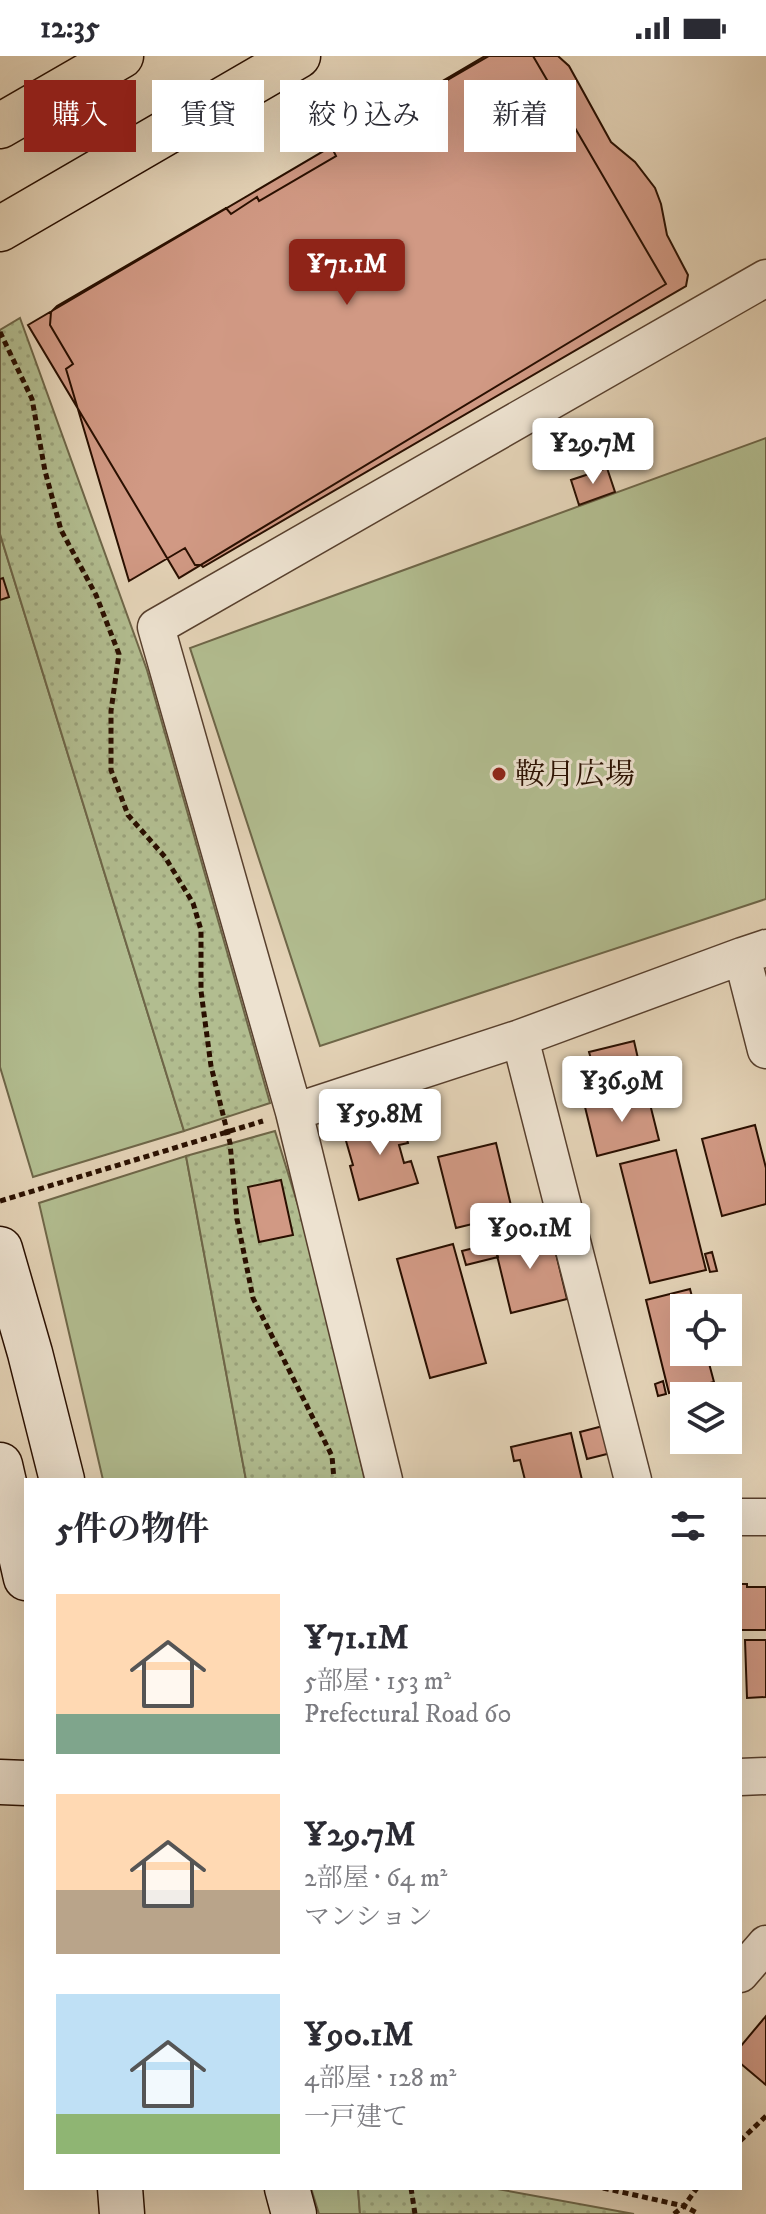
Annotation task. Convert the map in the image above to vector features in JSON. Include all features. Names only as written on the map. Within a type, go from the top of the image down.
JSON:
[{"type":"main road","points":[[0,126],[121,56]]},
{"type":"main road","points":[[0,229],[298,56]]},
{"type":"street","points":[[384,1478],[294,1112],[156,627],[766,278]]},
{"type":"street","points":[[294,1112],[520,1038],[754,952],[766,1050]]},
{"type":"street","points":[[520,1038],[632,1478]]},
{"type":"street","points":[[0,1249],[61,1478]]},
{"type":"street","points":[[0,1465],[24,1569]]},
{"type":"street","points":[[742,1517],[766,1517]]},
{"type":"street","points":[[742,1777],[766,1776]]},
{"type":"street","points":[[0,1782],[24,1783]]},
{"type":"street","points":[[742,1972],[766,1944]]},
{"type":"street","points":[[120,2190],[122,2214]]},
{"type":"street","points":[[288,2190],[294,2214]]},
{"type":"path","points":[[0,332],[32,399],[45,471],[61,530],[96,595],[119,654],[111,711],[111,770],[128,815],[165,857],[193,903],[201,930],[201,991],[211,1066],[230,1143],[237,1219],[253,1298],[332,1456],[334,1478]]},
{"type":"path","points":[[0,1201],[294,1112]]},
{"type":"path","points":[[742,2139],[766,2116]]},
{"type":"path","points":[[411,2190],[415,2214]]},
{"type":"path","points":[[612,2190],[684,2206],[699,2214]]},
{"type":"path","points":[[674,2214],[696,2190]]},
{"type":"green space","points":[[20,318],[147,670],[270,1103],[184,1131],[0,534],[0,330]]},
{"type":"green space","name":"鞍月広場","points":[[766,438],[766,899],[320,1046],[190,648]]},
{"type":"green space","points":[[0,534],[184,1131],[33,1177],[0,1067]]},
{"type":"green space","points":[[275,1131],[309,1241],[365,1478],[246,1478],[186,1156]]},
{"type":"green space","points":[[186,1156],[246,1478],[103,1478],[39,1203]]},
{"type":"green space","points":[[312,2190],[358,2190],[360,2214],[319,2214]]},
{"type":"green space","points":[[358,2190],[503,2190],[634,2214],[360,2214]]},
{"type":"building","points":[[485,56],[533,56],[547,80],[464,80],[464,152],[576,152],[576,130],[666,284],[179,578],[28,325],[322,152],[448,152],[448,80],[444,80]]},
{"type":"building","points":[[489,56],[558,56],[569,66],[611,142],[635,162],[655,188],[667,235],[688,275],[686,286],[203,567],[195,565],[185,548],[129,581],[66,369],[73,364],[50,325],[51,312],[226,208],[231,214],[257,197],[259,201],[336,156],[334,152],[448,152],[448,80]]},
{"type":"building","points":[[607,468],[615,492],[579,505],[571,480]]},
{"type":"building","points":[[3,578],[9,597],[0,600],[0,579]]},
{"type":"building","points":[[634,1041],[644,1085],[571,1102],[564,1073],[593,1066],[589,1052]]},
{"type":"building","points":[[647,1092],[659,1140],[597,1156],[585,1107]]},
{"type":"building","points":[[400,1113],[408,1143],[399,1145],[404,1163],[411,1161],[418,1183],[359,1200],[344,1134],[359,1130],[357,1125]]},
{"type":"building","points":[[755,1125],[766,1168],[766,1204],[722,1216],[702,1139]]},
{"type":"building","points":[[496,1143],[513,1214],[456,1228],[438,1157]]},
{"type":"building","points":[[676,1150],[706,1270],[650,1283],[620,1164]]},
{"type":"building","points":[[281,1180],[293,1235],[259,1242],[248,1187]]},
{"type":"building","points":[[550,1229],[567,1299],[511,1313],[494,1243]]},
{"type":"building","points":[[494,1243],[498,1257],[466,1265],[462,1251]]},
{"type":"building","points":[[453,1244],[486,1363],[430,1378],[397,1259]]},
{"type":"building","points":[[712,1252],[717,1271],[710,1272],[705,1254]]},
{"type":"building","points":[[690,1289],[691,1294],[670,1294]]},
{"type":"building","points":[[670,1294],[670,1366],[710,1366],[714,1382],[670,1382],[669,1393],[646,1300]]},
{"type":"building","points":[[663,1381],[666,1394],[658,1396],[655,1384]]},
{"type":"building","points":[[603,1426],[611,1453],[587,1459],[580,1432]]},
{"type":"building","points":[[571,1433],[582,1478],[524,1478],[520,1460],[514,1461],[511,1447]]},
{"type":"building","points":[[742,1584],[766,1587],[766,1630],[742,1630]]},
{"type":"building","points":[[745,1640],[766,1640],[766,1697],[747,1698]]},
{"type":"building","points":[[766,2016],[766,2085],[742,2065],[742,2045]]},
{"type":"place","name":"鞍月広場","points":[[499,774]]}]
